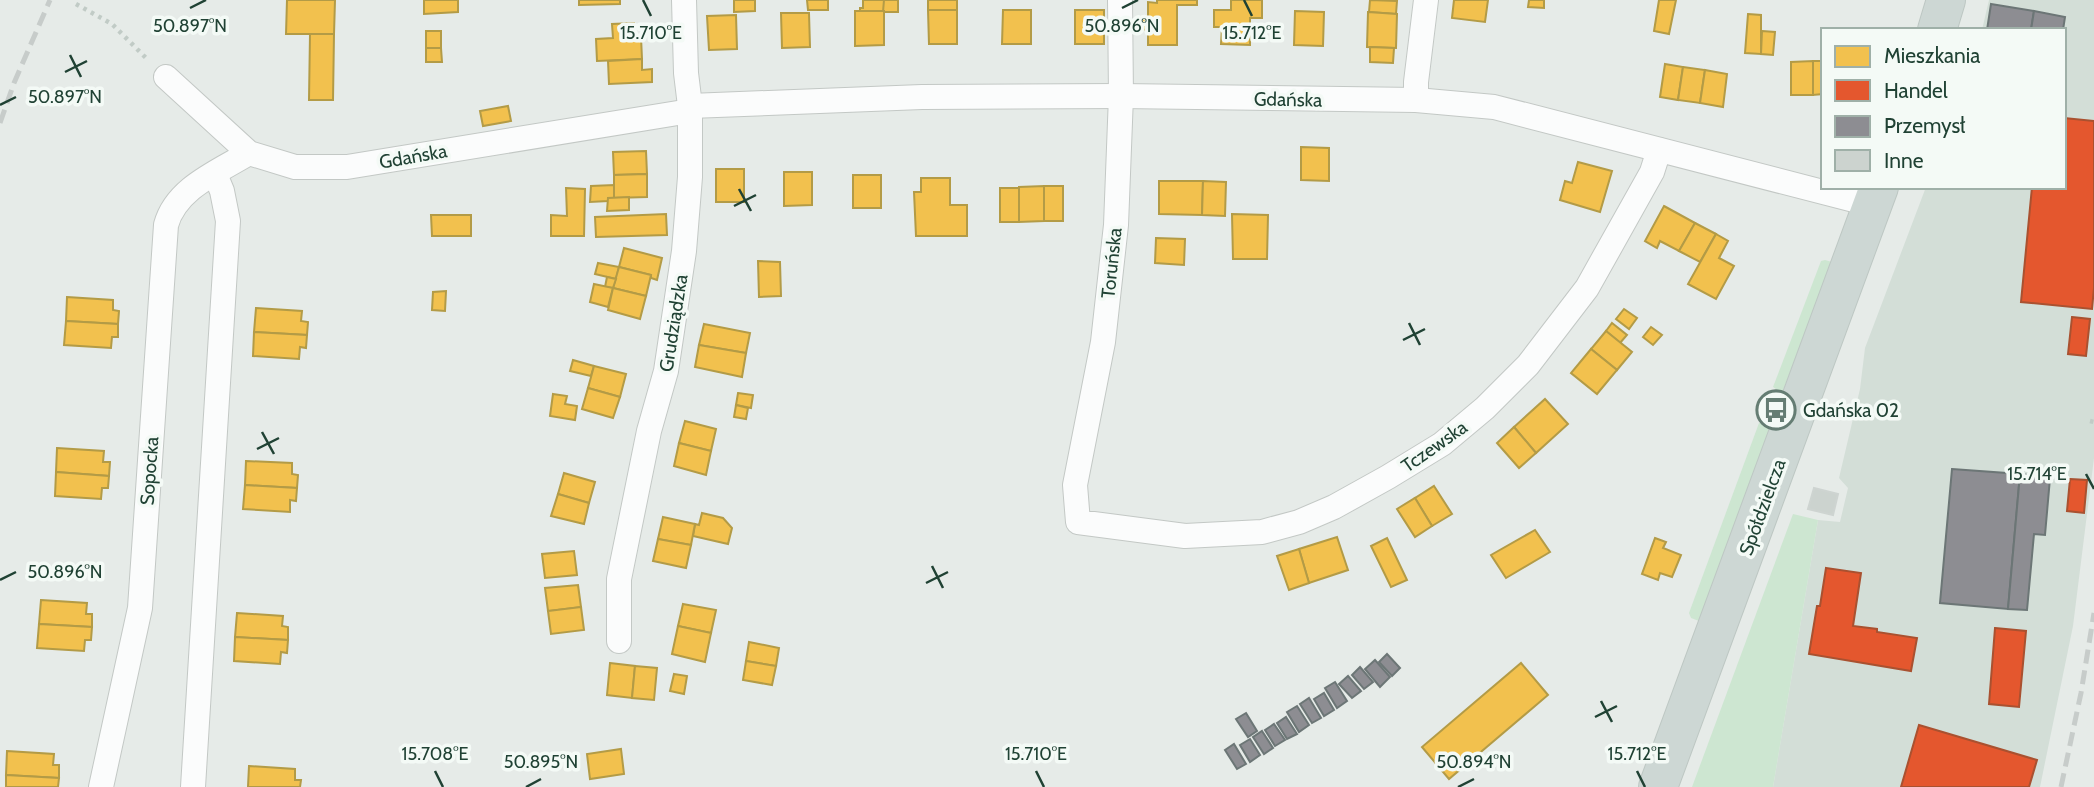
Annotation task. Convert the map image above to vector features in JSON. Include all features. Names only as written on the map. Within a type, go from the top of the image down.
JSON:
[{"type":"main road","points":[[1938,28],[1946,0]]},
{"type":"main road","name":"Spółdzielcza","points":[[1658,787],[1876,196]]},
{"type":"street","name":"Grudziądzka","points":[[619,642],[619,579],[649,431],[666,371],[684,251],[690,177],[690,108],[684,0]]},
{"type":"street","name":"Toruńska","points":[[1078,522],[1075,485],[1103,342],[1116,225],[1121,96],[1120,0]]},
{"type":"street","points":[[1416,100],[1426,0]]},
{"type":"street","name":"Gdańska","points":[[166,76],[249,153],[295,167],[347,167],[690,108],[922,97],[1121,96],[1416,100],[1494,107],[1659,150],[1821,184]]},
{"type":"street","name":"Tczewska","points":[[1078,522],[1185,536],[1262,532],[1299,522],[1334,507],[1442,444],[1485,408],[1528,365],[1587,288],[1652,172],[1659,150]]},
{"type":"street","name":"Sopocka","points":[[101,787],[140,608],[166,225],[176,202],[193,187],[249,153]]},
{"type":"street","points":[[193,787],[228,221],[222,191],[215,174]]},
{"type":"street","name":"Gdańska","points":[[1843,189],[1876,196]]},
{"type":"path","points":[[76,4],[112,24],[166,76]]},
{"type":"shaded area","points":[[1989,0],[2094,0],[2094,458],[2073,626],[2040,787],[1773,787],[1818,520],[1840,522],[1848,488],[1839,478],[1860,389],[1865,348],[1925,189],[2066,189],[2066,28],[1982,28]]},
{"type":"green space","points":[[1821,261],[1832,262],[1782,393],[1773,387]]},
{"type":"green space","points":[[1759,423],[1771,424],[1699,621],[1691,618],[1689,613]]},
{"type":"green space","points":[[1793,514],[1818,520],[1773,787],[1692,787]]},
{"type":"building: Mieszkania","points":[[287,0],[335,0],[334,34],[286,34]]},
{"type":"building: Mieszkania","points":[[424,0],[458,0],[458,12],[424,14]]},
{"type":"building: Mieszkania","points":[[579,0],[620,0],[620,4],[579,5]]},
{"type":"building: Mieszkania","points":[[734,0],[755,0],[755,11],[734,12]]},
{"type":"building: Mieszkania","points":[[807,0],[828,0],[828,10],[808,10]]},
{"type":"building: Mieszkania","points":[[863,0],[884,0],[884,11],[860,11],[860,8],[863,8]]},
{"type":"building: Mieszkania","points":[[884,0],[898,0],[898,12],[883,12]]},
{"type":"building: Mieszkania","points":[[928,0],[957,0],[957,10],[928,10]]},
{"type":"building: Mieszkania","points":[[1157,0],[1197,0],[1197,5],[1177,5],[1177,45],[1148,45],[1148,30],[1141,29],[1141,17],[1148,17],[1148,2],[1157,3]]},
{"type":"building: Mieszkania","points":[[1231,0],[1262,0],[1262,18],[1250,18],[1250,45],[1221,44],[1222,27],[1214,27],[1214,10],[1231,10]]},
{"type":"building: Mieszkania","points":[[1370,0],[1397,1],[1396,14],[1369,12]]},
{"type":"building: Mieszkania","points":[[1454,0],[1488,0],[1485,22],[1452,18]]},
{"type":"building: Mieszkania","points":[[1529,0],[1544,0],[1544,8],[1528,7]]},
{"type":"building: Mieszkania","points":[[1659,0],[1676,0],[1669,34],[1654,31]]},
{"type":"building: Mieszkania","points":[[928,10],[957,10],[957,44],[929,44]]},
{"type":"building: Mieszkania","points":[[1003,10],[1031,10],[1031,44],[1002,44]]},
{"type":"building: Mieszkania","points":[[1075,10],[1104,10],[1104,44],[1075,44]]},
{"type":"building: Mieszkania","points":[[855,11],[884,11],[884,45],[855,46]]},
{"type":"building: Mieszkania","points":[[1295,11],[1324,12],[1323,46],[1294,45]]},
{"type":"building: Mieszkania","points":[[1368,12],[1397,14],[1396,48],[1367,47]]},
{"type":"building: Mieszkania","points":[[781,13],[809,13],[810,47],[782,48]]},
{"type":"building: Mieszkania","points":[[1748,14],[1761,15],[1761,54],[1745,53]]},
{"type":"building: Mieszkania","points":[[736,15],[737,49],[709,50],[707,16]]},
{"type":"building: Mieszkania","points":[[634,23],[635,37],[641,37],[642,59],[597,61],[596,39],[613,38],[612,24]]},
{"type":"building: Mieszkania","points":[[426,31],[441,31],[441,48],[426,48]]},
{"type":"building: Mieszkania","points":[[1762,31],[1775,32],[1773,55],[1761,54]]},
{"type":"building: Mieszkania","points":[[310,34],[334,34],[333,100],[309,100]]},
{"type":"building: Mieszkania","points":[[1370,47],[1394,48],[1393,63],[1370,62]]},
{"type":"building: Mieszkania","points":[[426,48],[441,48],[442,62],[426,62]]},
{"type":"building: Mieszkania","points":[[642,59],[642,70],[652,69],[652,82],[609,84],[608,61]]},
{"type":"building: Mieszkania","points":[[1813,61],[1813,95],[1791,95],[1791,62]]},
{"type":"building: Mieszkania","points":[[1813,61],[1821,61],[1821,94],[1813,95]]},
{"type":"building: Mieszkania","points":[[1665,64],[1683,67],[1678,100],[1660,97]]},
{"type":"building: Mieszkania","points":[[1683,67],[1705,70],[1700,103],[1678,100]]},
{"type":"building: Mieszkania","points":[[1705,70],[1727,74],[1723,107],[1700,103]]},
{"type":"building: Mieszkania","points":[[508,106],[511,121],[483,126],[480,111]]},
{"type":"building: Mieszkania","points":[[1301,147],[1329,148],[1329,181],[1301,180]]},
{"type":"building: Mieszkania","points":[[646,151],[647,174],[614,175],[613,152]]},
{"type":"building: Mieszkania","points":[[1578,162],[1612,171],[1600,212],[1560,200],[1565,181],[1572,183]]},
{"type":"building: Mieszkania","points":[[716,169],[744,169],[744,202],[716,202]]},
{"type":"building: Mieszkania","points":[[784,172],[812,172],[812,205],[784,206]]},
{"type":"building: Mieszkania","points":[[647,174],[647,197],[614,198],[614,175]]},
{"type":"building: Mieszkania","points":[[853,175],[881,175],[881,208],[853,208]]},
{"type":"building: Mieszkania","points":[[921,178],[950,178],[950,205],[967,205],[967,236],[916,236],[914,192],[921,192]]},
{"type":"building: Mieszkania","points":[[1159,181],[1203,181],[1202,215],[1159,214]]},
{"type":"building: Mieszkania","points":[[1203,181],[1226,182],[1225,216],[1202,215]]},
{"type":"building: Mieszkania","points":[[614,185],[614,198],[590,202],[591,186]]},
{"type":"building: Mieszkania","points":[[1044,186],[1063,186],[1063,221],[1044,221]]},
{"type":"building: Mieszkania","points":[[1044,186],[1044,221],[1019,222],[1019,187]]},
{"type":"building: Mieszkania","points":[[566,188],[585,189],[584,236],[551,236],[551,215],[567,216]]},
{"type":"building: Mieszkania","points":[[1000,188],[1019,188],[1019,222],[1000,222]]},
{"type":"building: Mieszkania","points":[[629,197],[629,210],[607,211],[608,198]]},
{"type":"building: Mieszkania","points":[[1664,206],[1695,223],[1679,251],[1660,241],[1657,248],[1645,241]]},
{"type":"building: Mieszkania","points":[[666,214],[667,235],[596,237],[595,217]]},
{"type":"building: Mieszkania","points":[[1232,214],[1268,215],[1267,259],[1233,259]]},
{"type":"building: Mieszkania","points":[[431,215],[471,215],[471,236],[432,236]]},
{"type":"building: Mieszkania","points":[[1695,223],[1716,234],[1700,262],[1679,251]]},
{"type":"building: Mieszkania","points":[[1716,234],[1728,241],[1719,258],[1734,266],[1716,299],[1688,284]]},
{"type":"building: Mieszkania","points":[[1156,238],[1185,239],[1184,265],[1155,263]]},
{"type":"building: Mieszkania","points":[[624,248],[662,258],[657,280],[651,278],[651,275],[619,267]]},
{"type":"building: Mieszkania","points":[[758,261],[780,262],[781,296],[759,297]]},
{"type":"building: Mieszkania","points":[[598,263],[619,267],[616,279],[595,274]]},
{"type":"building: Mieszkania","points":[[619,267],[651,275],[646,296],[613,288]]},
{"type":"building: Mieszkania","points":[[607,277],[616,279],[613,288],[605,287]]},
{"type":"building: Mieszkania","points":[[594,284],[613,288],[608,307],[590,302]]},
{"type":"building: Mieszkania","points":[[613,288],[646,296],[640,319],[608,310]]},
{"type":"building: Mieszkania","points":[[446,291],[445,311],[432,310],[433,292]]},
{"type":"building: Mieszkania","points":[[67,297],[113,300],[113,310],[119,311],[118,324],[66,321]]},
{"type":"building: Mieszkania","points":[[256,308],[302,311],[301,321],[308,322],[307,335],[254,332]]},
{"type":"building: Mieszkania","points":[[1624,309],[1637,318],[1629,329],[1616,319]]},
{"type":"building: Mieszkania","points":[[66,321],[118,324],[118,337],[112,337],[111,348],[64,345]]},
{"type":"building: Mieszkania","points":[[1612,323],[1627,335],[1620,343],[1606,331]]},
{"type":"building: Mieszkania","points":[[704,324],[750,333],[746,353],[699,345]]},
{"type":"building: Mieszkania","points":[[1651,327],[1662,335],[1653,345],[1643,337]]},
{"type":"building: Mieszkania","points":[[1606,331],[1632,352],[1617,370],[1591,349]]},
{"type":"building: Mieszkania","points":[[254,332],[307,335],[306,348],[300,347],[299,359],[253,356]]},
{"type":"building: Mieszkania","points":[[699,345],[746,353],[742,377],[695,367]]},
{"type":"building: Mieszkania","points":[[1591,349],[1617,370],[1597,394],[1571,373]]},
{"type":"building: Mieszkania","points":[[573,360],[594,366],[591,376],[570,371]]},
{"type":"building: Mieszkania","points":[[594,366],[626,374],[620,397],[588,388]]},
{"type":"building: Mieszkania","points":[[588,388],[620,397],[613,418],[582,409]]},
{"type":"building: Mieszkania","points":[[738,393],[753,395],[751,408],[736,405]]},
{"type":"building: Mieszkania","points":[[553,394],[567,396],[565,404],[577,406],[575,420],[550,416]]},
{"type":"building: Mieszkania","points":[[1545,399],[1568,424],[1536,453],[1514,427]]},
{"type":"building: Mieszkania","points":[[736,405],[748,408],[746,419],[734,417]]},
{"type":"building: Mieszkania","points":[[685,421],[716,429],[711,451],[679,443]]},
{"type":"building: Mieszkania","points":[[1514,427],[1536,453],[1519,468],[1497,443]]},
{"type":"building: Mieszkania","points":[[679,443],[711,451],[706,475],[674,466]]},
{"type":"building: Mieszkania","points":[[57,448],[104,451],[103,462],[110,462],[109,476],[56,472]]},
{"type":"building: Mieszkania","points":[[246,461],[292,463],[292,474],[298,475],[297,488],[245,485]]},
{"type":"building: Mieszkania","points":[[56,472],[109,476],[108,488],[102,488],[101,499],[55,496]]},
{"type":"building: Mieszkania","points":[[564,473],[595,482],[589,503],[558,494]]},
{"type":"building: Mieszkania","points":[[245,485],[297,488],[296,501],[290,500],[290,512],[243,509]]},
{"type":"building: Mieszkania","points":[[1434,486],[1452,514],[1432,526],[1415,498]]},
{"type":"building: Mieszkania","points":[[558,494],[589,503],[584,524],[551,516]]},
{"type":"building: Mieszkania","points":[[1415,498],[1432,526],[1415,537],[1397,509]]},
{"type":"building: Mieszkania","points":[[702,513],[723,518],[732,528],[728,544],[693,536],[695,524],[699,525]]},
{"type":"building: Mieszkania","points":[[663,517],[695,524],[691,545],[658,539]]},
{"type":"building: Mieszkania","points":[[1535,530],[1550,552],[1506,578],[1491,555]]},
{"type":"building: Mieszkania","points":[[1337,537],[1348,570],[1309,583],[1299,549]]},
{"type":"building: Mieszkania","points":[[1387,538],[1407,580],[1391,587],[1371,546]]},
{"type":"building: Mieszkania","points":[[1655,538],[1666,542],[1663,548],[1681,555],[1672,577],[1660,573],[1658,580],[1642,574]]},
{"type":"building: Mieszkania","points":[[658,539],[691,545],[686,568],[653,561]]},
{"type":"building: Mieszkania","points":[[1299,549],[1309,583],[1289,590],[1277,556]]},
{"type":"building: Mieszkania","points":[[574,551],[577,575],[545,578],[542,554]]},
{"type":"building: Mieszkania","points":[[578,585],[581,607],[548,611],[545,588]]},
{"type":"building: Mieszkania","points":[[41,600],[87,603],[86,614],[92,614],[92,627],[39,624]]},
{"type":"building: Mieszkania","points":[[683,604],[716,610],[711,633],[678,626]]},
{"type":"building: Mieszkania","points":[[581,607],[584,630],[551,634],[548,611]]},
{"type":"building: Mieszkania","points":[[237,613],[283,616],[282,626],[288,627],[288,640],[235,637]]},
{"type":"building: Mieszkania","points":[[39,624],[92,627],[91,640],[85,640],[84,651],[37,648]]},
{"type":"building: Mieszkania","points":[[678,626],[711,633],[705,662],[672,654]]},
{"type":"building: Mieszkania","points":[[235,637],[288,640],[287,653],[281,652],[280,664],[234,661]]},
{"type":"building: Mieszkania","points":[[749,642],[779,648],[776,666],[746,661]]},
{"type":"building: Mieszkania","points":[[746,661],[776,666],[772,685],[743,680]]},
{"type":"building: Mieszkania","points":[[610,663],[635,666],[632,698],[607,695]]},
{"type":"building: Mieszkania","points":[[1521,663],[1548,695],[1449,779],[1422,747]]},
{"type":"building: Mieszkania","points":[[635,666],[657,668],[654,700],[632,698]]},
{"type":"building: Mieszkania","points":[[674,674],[687,676],[684,694],[670,691]]},
{"type":"building: Mieszkania","points":[[621,749],[624,774],[590,779],[587,754]]},
{"type":"building: Mieszkania","points":[[7,751],[54,754],[53,765],[59,765],[59,778],[6,775]]},
{"type":"building: Mieszkania","points":[[249,766],[295,769],[295,780],[301,780],[300,787],[248,787]]},
{"type":"building: Mieszkania","points":[[6,775],[59,778],[58,787],[6,787]]},
{"type":"building: Handel","points":[[2066,118],[2094,121],[2092,309],[2021,302],[2032,189],[2066,189]]},
{"type":"building: Handel","points":[[2072,317],[2090,319],[2086,356],[2068,354]]},
{"type":"building: Handel","points":[[2070,479],[2087,480],[2084,513],[2067,511]]},
{"type":"building: Handel","points":[[1826,568],[1861,573],[1853,626],[1917,638],[1911,671],[1809,654]]},
{"type":"building: Handel","points":[[1995,628],[2026,631],[2019,707],[1989,704]]},
{"type":"building: Handel","points":[[1919,725],[2037,760],[2029,787],[1901,787]]},
{"type":"building: Przemysł","points":[[1991,4],[2034,11],[2031,28],[1987,28]]},
{"type":"building: Przemysł","points":[[2034,11],[2065,17],[2063,28],[2031,28]]},
{"type":"building: Przemysł","points":[[1952,469],[2020,474],[2008,609],[1940,603]]},
{"type":"building: Przemysł","points":[[2020,474],[2050,478],[2045,535],[2034,534],[2027,610],[2008,609]]},
{"type":"building: Przemysł","points":[[1387,654],[1400,668],[1392,676],[1379,662]]},
{"type":"building: Przemysł","points":[[1375,660],[1390,677],[1380,687],[1365,669]]},
{"type":"building: Przemysł","points":[[1360,667],[1373,682],[1364,689],[1352,675]]},
{"type":"building: Przemysł","points":[[1348,676],[1361,691],[1352,698],[1339,684]]},
{"type":"building: Przemysł","points":[[1335,682],[1347,701],[1337,708],[1325,688]]},
{"type":"building: Przemysł","points":[[1324,693],[1334,710],[1324,716],[1314,699]]},
{"type":"building: Przemysł","points":[[1309,698],[1321,718],[1312,723],[1300,704]]},
{"type":"building: Przemysł","points":[[1297,706],[1309,725],[1299,732],[1287,712]]},
{"type":"building: Przemysł","points":[[1246,713],[1257,731],[1248,737],[1236,719]]},
{"type":"building: Przemysł","points":[[1286,717],[1297,734],[1287,739],[1277,723]]},
{"type":"building: Przemysł","points":[[1274,724],[1285,740],[1275,746],[1265,730]]},
{"type":"building: Przemysł","points":[[1262,731],[1273,748],[1264,754],[1253,737]]},
{"type":"building: Przemysł","points":[[1250,739],[1260,755],[1250,762],[1240,745]]},
{"type":"building: Przemysł","points":[[1234,744],[1246,764],[1237,769],[1225,750]]},
{"type":"building: Inne","points":[[1814,488],[1838,494],[1833,515],[1808,509]]},
{"type":"railway","points":[[0,123],[50,0]]},
{"type":"railway","points":[[2061,787],[2081,693],[2094,613]]},
{"type":"place","name":"Gdańska 02","points":[[1776,410]]}]
